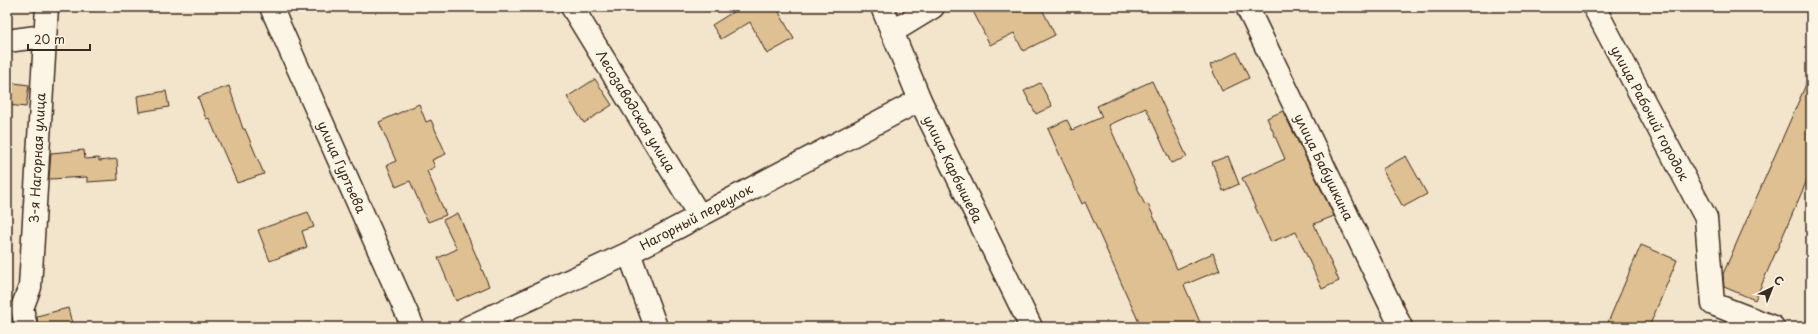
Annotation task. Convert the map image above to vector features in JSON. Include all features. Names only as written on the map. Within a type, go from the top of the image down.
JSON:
[{"type":"street","name":"3-я Нагорная улица","points":[[18,315],[30,287],[44,36],[47,7]]},
{"type":"street","name":"улица Гуртьева","points":[[271,7],[413,327]]},
{"type":"street","name":"Лесозаводская улица","points":[[572,7],[699,215]]},
{"type":"street","name":"улица Карбышева","points":[[882,7],[920,100],[1031,327]]},
{"type":"street","points":[[892,32],[933,7]]},
{"type":"street","name":"улица Бабушкина","points":[[1247,7],[1401,327]]},
{"type":"street","name":"улица Рабочий городок","points":[[1594,7],[1706,218],[1714,304],[1773,327]]},
{"type":"street","points":[[7,41],[44,36]]},
{"type":"street","name":"Нагорный переулок","points":[[470,327],[629,253],[920,100]]},
{"type":"street","points":[[629,253],[656,327]]},
{"type":"building","points":[[741,7],[776,7],[794,39],[767,54],[750,22],[721,39],[712,25]]},
{"type":"building","points":[[971,7],[1041,7],[1055,35],[1023,51],[1014,33],[990,45]]},
{"type":"building","points":[[1237,52],[1249,78],[1222,91],[1210,65]]},
{"type":"building","points":[[1811,73],[1811,171],[1755,300],[1724,287],[1723,274]]},
{"type":"building","points":[[595,79],[612,105],[584,123],[567,97]]},
{"type":"building","points":[[1152,81],[1187,157],[1171,163],[1146,108],[1109,125],[1145,205],[1148,204],[1177,269],[1213,253],[1220,270],[1184,285],[1202,327],[1141,327],[1085,202],[1082,204],[1048,129],[1067,120],[1072,130],[1102,117],[1097,106]]},
{"type":"building","points":[[7,82],[29,85],[26,107],[7,105]]},
{"type":"building","points":[[1040,83],[1052,106],[1036,114],[1024,91]]},
{"type":"building","points":[[229,86],[243,129],[245,129],[264,174],[237,183],[209,118],[206,119],[198,97]]},
{"type":"building","points":[[166,91],[169,107],[139,112],[137,96]]},
{"type":"building","points":[[419,104],[426,122],[431,120],[446,154],[432,160],[435,167],[427,171],[446,215],[428,222],[410,181],[396,187],[387,165],[396,161],[379,122]]},
{"type":"building","points":[[1283,111],[1334,216],[1314,224],[1339,281],[1322,289],[1296,232],[1271,242],[1242,178],[1285,159],[1267,118]]},
{"type":"building","points":[[84,150],[85,159],[99,158],[99,161],[117,159],[118,180],[87,182],[87,177],[49,179],[51,153]]},
{"type":"building","points":[[1228,156],[1239,184],[1223,191],[1212,162]]},
{"type":"building","points":[[1406,156],[1427,194],[1403,207],[1382,169]]},
{"type":"building","points":[[308,212],[314,227],[302,231],[307,247],[270,261],[258,230]]},
{"type":"building","points":[[458,213],[489,286],[456,301],[438,258],[457,249],[443,220]]},
{"type":"building","points":[[1641,245],[1677,260],[1649,327],[1606,327]]},
{"type":"building","points":[[68,308],[73,327],[38,327],[37,316]]}]
